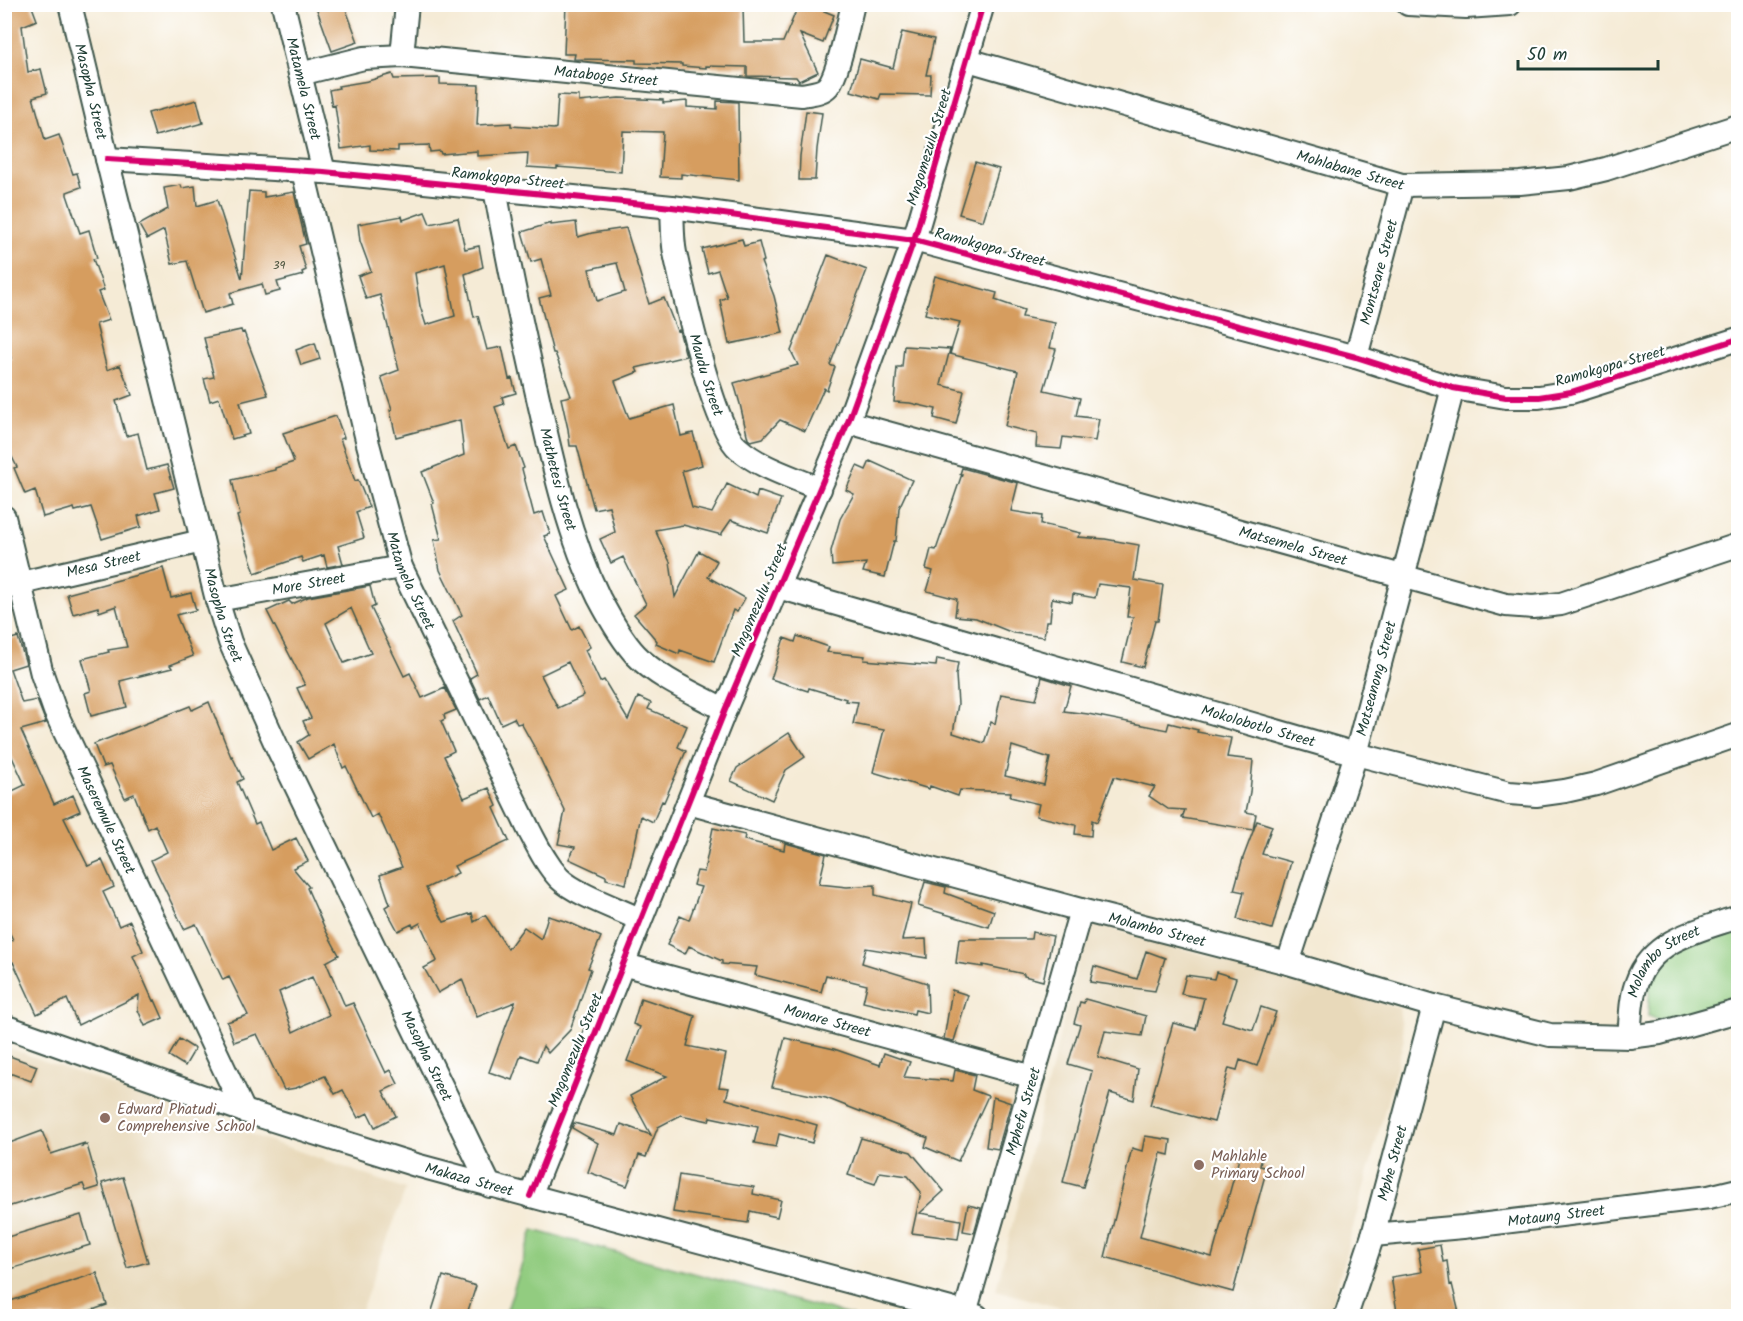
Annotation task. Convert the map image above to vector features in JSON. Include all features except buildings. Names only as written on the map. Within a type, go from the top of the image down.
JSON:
[{"type":"street","name":"Masopha Street","points":[[70,4],[202,541],[230,642],[278,749],[490,1186]]},
{"type":"street","name":"Matamela Street","points":[[283,4],[300,74],[314,172],[368,444],[401,567],[546,862],[561,880],[580,892],[639,919]]},
{"type":"street","points":[[402,56],[407,4]]},
{"type":"street","name":"Mataboge Street","points":[[300,74],[364,58],[402,56],[802,95],[822,90],[828,86],[840,55],[853,4]]},
{"type":"street","name":"Mngomezulu Street","points":[[530,1196],[639,919],[848,422],[914,240],[968,60],[982,4]]},
{"type":"street","points":[[1408,4],[1466,7],[1509,4]]},
{"type":"street","name":"Mohlabane Street","points":[[968,60],[1402,185],[1520,183],[1569,178],[1606,169],[1738,126]]},
{"type":"street","name":"Ramokgopa Street","points":[[107,159],[314,172],[495,189],[672,207],[914,240],[1356,357],[1453,388],[1506,397],[1539,397],[1571,392],[1738,339]]},
{"type":"street","name":"Montseare Street","points":[[1356,357],[1402,185]]},
{"type":"street","name":"Mathetesi Street","points":[[495,189],[510,275],[546,437],[573,536],[589,576],[622,637],[637,656],[658,672],[725,710]]},
{"type":"street","name":"Maudu Street","points":[[672,207],[675,251],[696,340],[726,433],[737,448],[758,462],[820,489]]},
{"type":"street","name":"Motseanong Street","points":[[1288,963],[1356,754],[1453,388]]},
{"type":"street","name":"Matsemela Street","points":[[848,422],[1497,603],[1533,607],[1561,604],[1738,545]]},
{"type":"street","name":"Maseremule Street","points":[[4,517],[13,585],[55,711],[244,1112]]},
{"type":"street","name":"Mesa Street","points":[[13,585],[202,541]]},
{"type":"street","name":"More Street","points":[[217,600],[401,567]]},
{"type":"street","name":"Mokolobotlo Street","points":[[778,587],[1356,754],[1509,793],[1536,795],[1565,791],[1596,783],[1738,735]]},
{"type":"street","name":"Molambo Street","points":[[688,802],[1081,910],[1288,963],[1434,1006],[1550,1035],[1629,1037],[1660,1033],[1738,1011]]},
{"type":"street","name":"Mphefu Street","points":[[971,1315],[1033,1077],[1081,910]]},
{"type":"street","name":"Molambo Street","points":[[1629,1037],[1632,999],[1636,983],[1643,968],[1653,956],[1664,946],[1682,936],[1738,917]]},
{"type":"street","name":"Monare Street","points":[[622,964],[1033,1077]]},
{"type":"street","name":"Mphe Street","points":[[1346,1317],[1373,1235],[1434,1006]]},
{"type":"street","name":"Makaza Street","points":[[6,1024],[244,1112],[490,1186],[971,1315]]},
{"type":"street","name":"Motaung Street","points":[[1373,1235],[1463,1227],[1709,1197],[1738,1190]]},
{"type":"shaded area","name":"Mahlahle Primary School","points":[[1097,925],[1399,1008],[1404,1039],[1329,1316],[1089,1316],[996,1290],[1086,930]]},
{"type":"shaded area","name":"Edward Phatudi Comprehensive School","points":[[5,1047],[406,1189],[359,1316],[5,1316]]},
{"type":"green space","points":[[1738,924],[1738,998],[1664,1023],[1648,1016],[1650,978],[1679,945]]},
{"type":"green space","points":[[533,1230],[853,1316],[505,1316]]},
{"type":"cycle path","points":[[530,1196],[725,710],[848,422],[914,240],[983,4]]},
{"type":"cycle path","points":[[107,159],[324,172],[495,189],[672,207],[914,240],[1356,357],[1453,388],[1506,397],[1539,397],[1571,392],[1738,339]]},
{"type":"place","name":"Edward Phatudi Comprehensive School","points":[[105,1118]]},
{"type":"place","name":"Mahlahle Primary School","points":[[1199,1165]]}]
